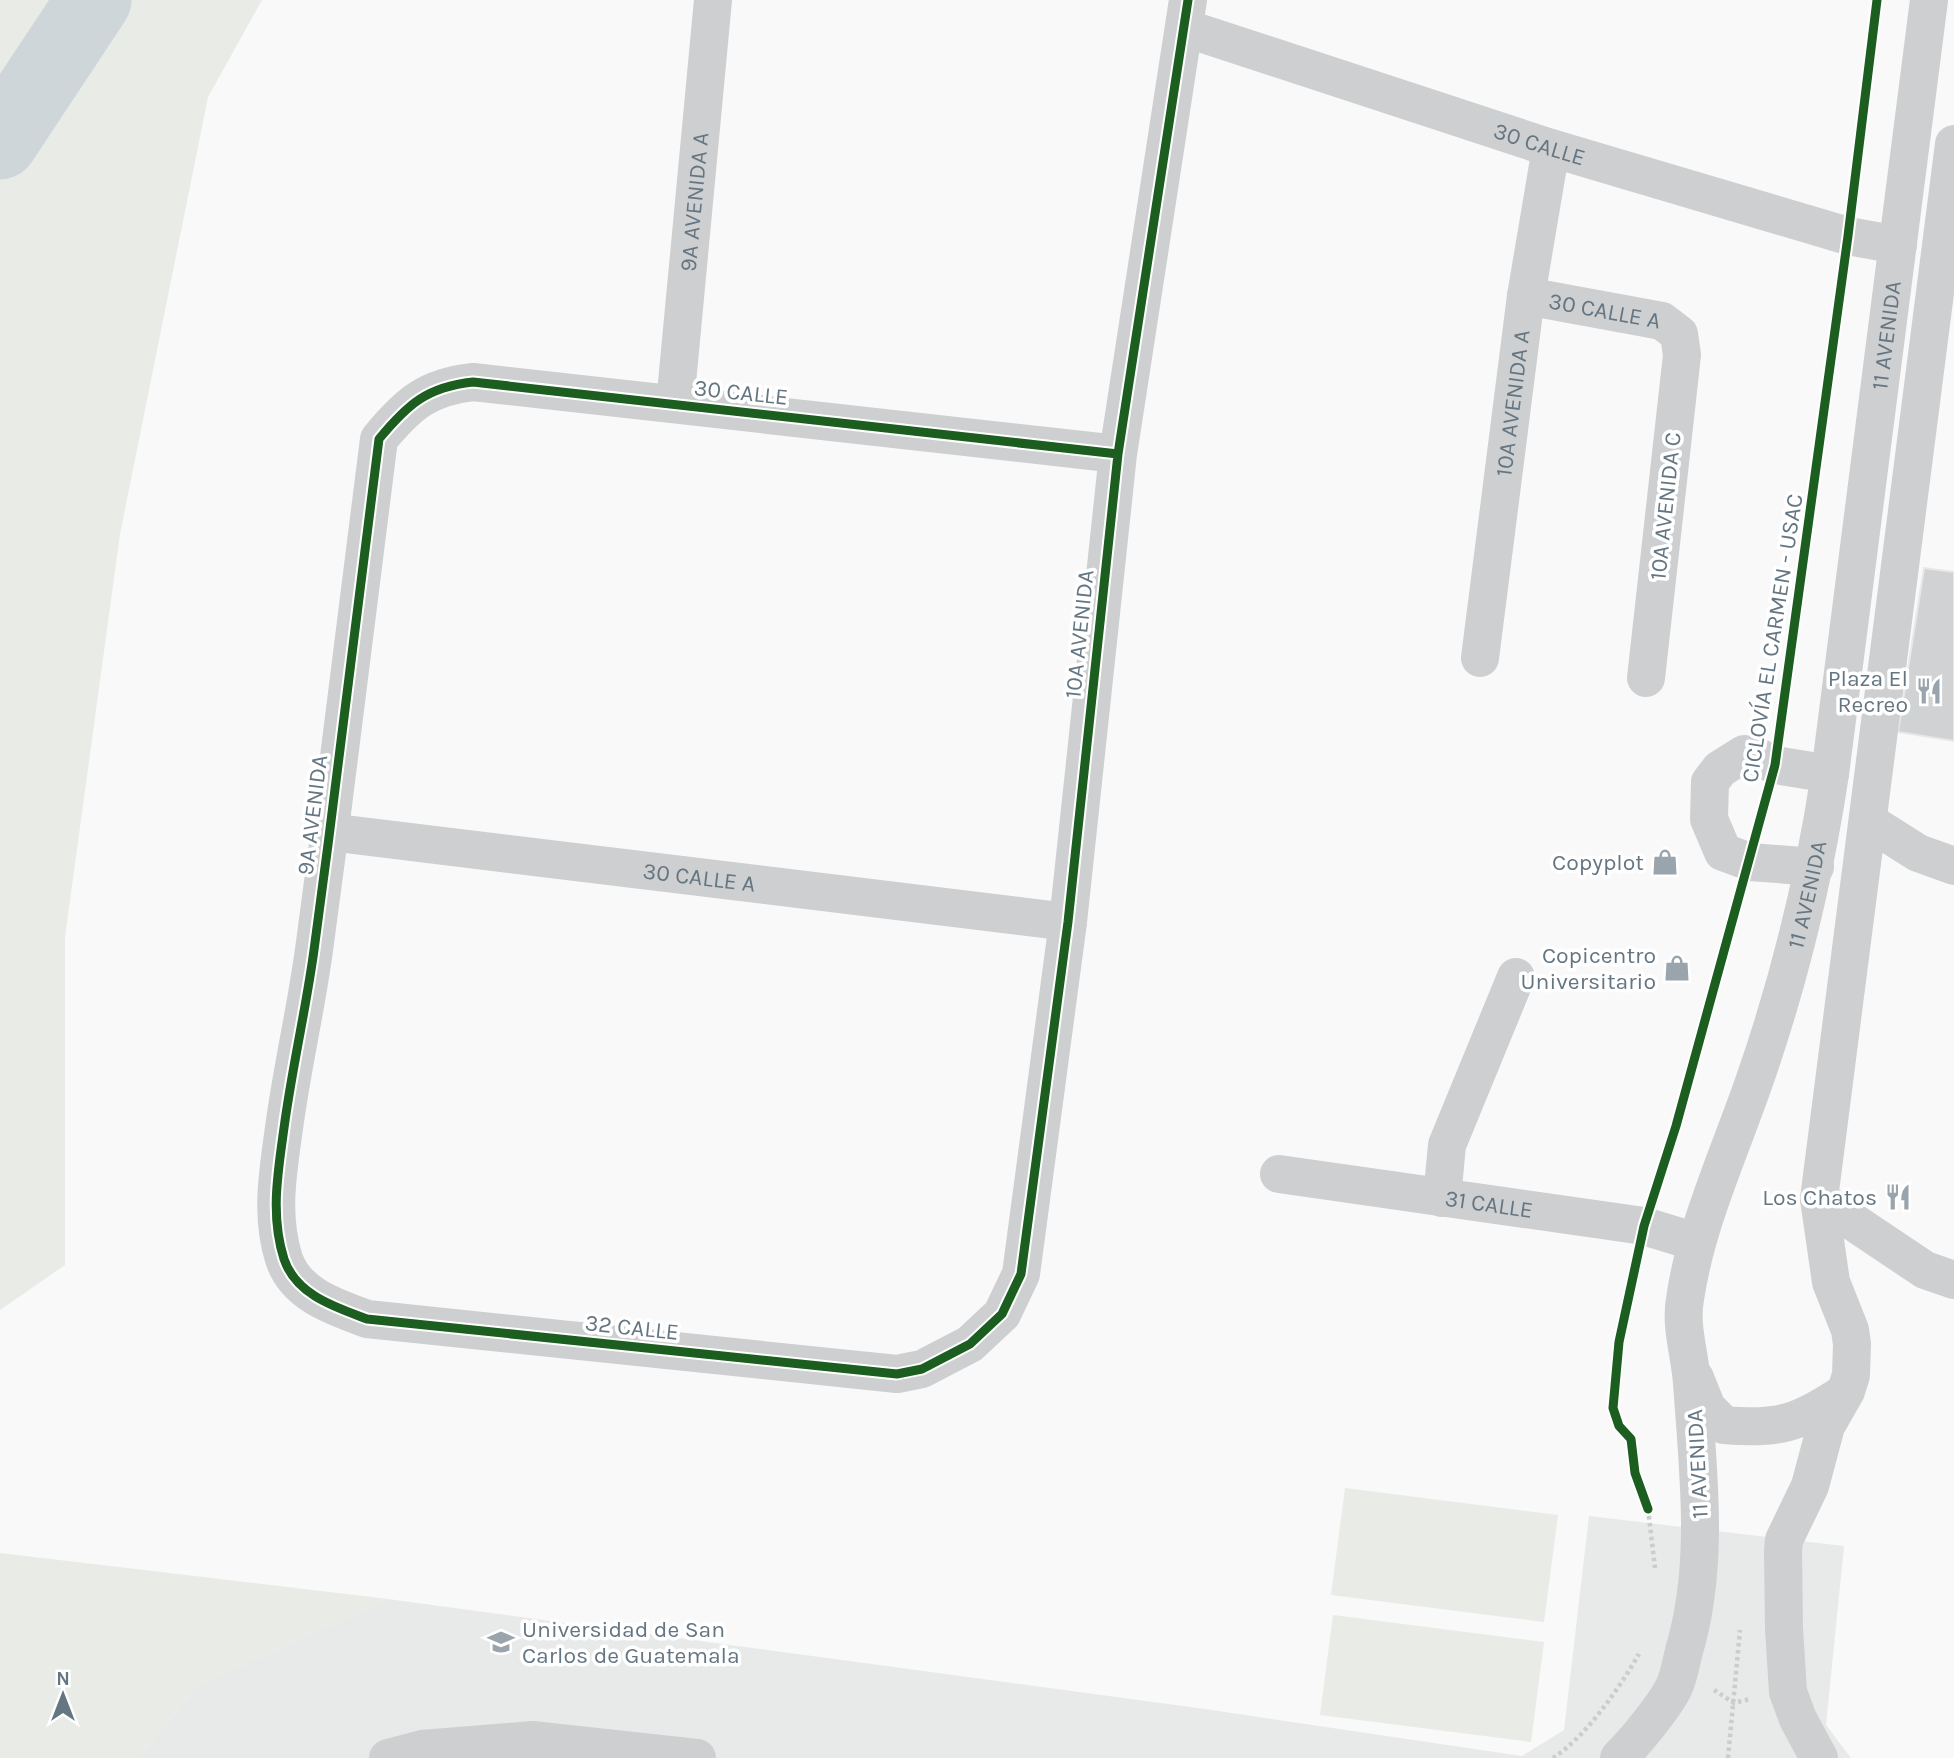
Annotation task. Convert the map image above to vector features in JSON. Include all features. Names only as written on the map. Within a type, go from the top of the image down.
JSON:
[{"type":"street","name":"9A AVENIDA A","points":[[675,404],[713,0]]},
{"type":"street","name":"11 AVENIDA","points":[[1619,1758],[1633,1744],[1673,1687],[1693,1622],[1700,1529],[1691,1366],[1684,1335],[1684,1302],[1696,1242],[1784,991],[1815,867],[1830,774],[1929,0]]},
{"type":"street","name":"30 CALLE","points":[[1186,14],[1551,148],[1848,236],[1898,244]]},
{"type":"street","name":"10A AVENIDA","points":[[1021,1273],[1068,922],[1118,454],[1186,14]]},
{"type":"street","name":"11 AVENIDA","points":[[1819,1758],[1798,1719],[1788,1692],[1784,1628],[1784,1540],[1810,1486],[1826,1426],[1846,1391],[1851,1376],[1850,1330],[1831,1282],[1819,1199],[1947,258],[1954,144]]},
{"type":"street","name":"10A AVENIDA A","points":[[1480,659],[1526,296],[1551,148]]},
{"type":"street","name":"30 CALLE A","points":[[1526,296],[1662,321],[1679,334]]},
{"type":"street","name":"10A AVENIDA C","points":[[1646,678],[1682,355],[1679,334]]},
{"type":"street","name":"30 CALLE","points":[[379,439],[407,409],[425,395],[448,385],[473,382],[1118,454]]},
{"type":"street","name":"9A AVENIDA","points":[[275,1194],[292,1068],[313,953],[379,439]]},
{"type":"street","points":[[1815,867],[1750,862],[1723,852],[1709,819],[1710,782],[1720,769],[1744,754],[1756,756],[1775,765],[1830,774]]},
{"type":"street","points":[[1869,822],[1918,853],[1954,866]]},
{"type":"street","name":"30 CALLE A","points":[[329,832],[1068,922]]},
{"type":"street","points":[[1442,1198],[1447,1144],[1516,978]]},
{"type":"street","name":"31 CALLE","points":[[1279,1174],[1644,1226],[1696,1242]]},
{"type":"street","name":"32 CALLE","points":[[275,1194],[277,1230],[285,1262],[305,1290],[331,1306],[367,1319],[897,1374],[922,1369],[970,1344],[1002,1314],[1021,1273]]},
{"type":"street","points":[[1819,1199],[1925,1270],[1954,1280]]},
{"type":"street","points":[[1691,1366],[1706,1408],[1724,1425],[1774,1426],[1803,1417],[1846,1391]]},
{"type":"street","points":[[388,1758],[422,1749],[531,1740],[690,1758]]},
{"type":"path","points":[[1644,1497],[1648,1509],[1654,1580]]},
{"type":"path","points":[[1553,1758],[1565,1751],[1613,1695],[1644,1643]]},
{"type":"shaded area","points":[[0,0],[262,0],[208,97],[120,534],[65,937],[65,1265],[0,1310]]},
{"type":"shaded area","points":[[1345,1488],[1558,1515],[1544,1622],[1331,1595]]},
{"type":"shaded area","name":"Universidad de San Carlos de Guatemala","points":[[1589,1516],[1844,1546],[1826,1725],[1851,1758],[138,1758],[198,1685],[388,1599],[1205,1709],[1522,1756],[1564,1730]]},
{"type":"shaded area","points":[[0,1553],[388,1599],[198,1685],[138,1758],[0,1758]]},
{"type":"shaded area","points":[[1333,1615],[1544,1642],[1531,1742],[1320,1715]]},
{"type":"building","name":"Plaza El Recreo","points":[[1924,568],[1954,572],[1954,741],[1898,732]]},
{"type":"waterway","points":[[0,142],[94,0]]},
{"type":"cycle path","points":[[1118,454],[473,382],[457,384],[431,393],[399,416],[379,439],[314,950],[279,1161],[276,1210],[280,1243],[290,1271],[307,1291],[342,1310],[367,1319],[897,1374],[922,1369],[970,1344],[1002,1314],[1021,1274],[1068,922],[1118,454],[1188,0]]},
{"type":"cycle path","name":"CICLOVÍA EL CARMEN - USAC","points":[[1648,1509],[1635,1473],[1631,1439],[1619,1426],[1613,1408],[1619,1342],[1644,1226],[1676,1126],[1775,765],[1848,236],[1877,0]]},
{"type":"place","name":"Plaza El Recreo","points":[[1929,691]]},
{"type":"place","name":"Copyplot","points":[[1665,862]]},
{"type":"place","name":"Copicentro Universitario","points":[[1677,968]]},
{"type":"place","name":"Los Chatos","points":[[1898,1197]]},
{"type":"place","name":"Universidad de San Carlos de Guatemala","points":[[501,1642]]}]
